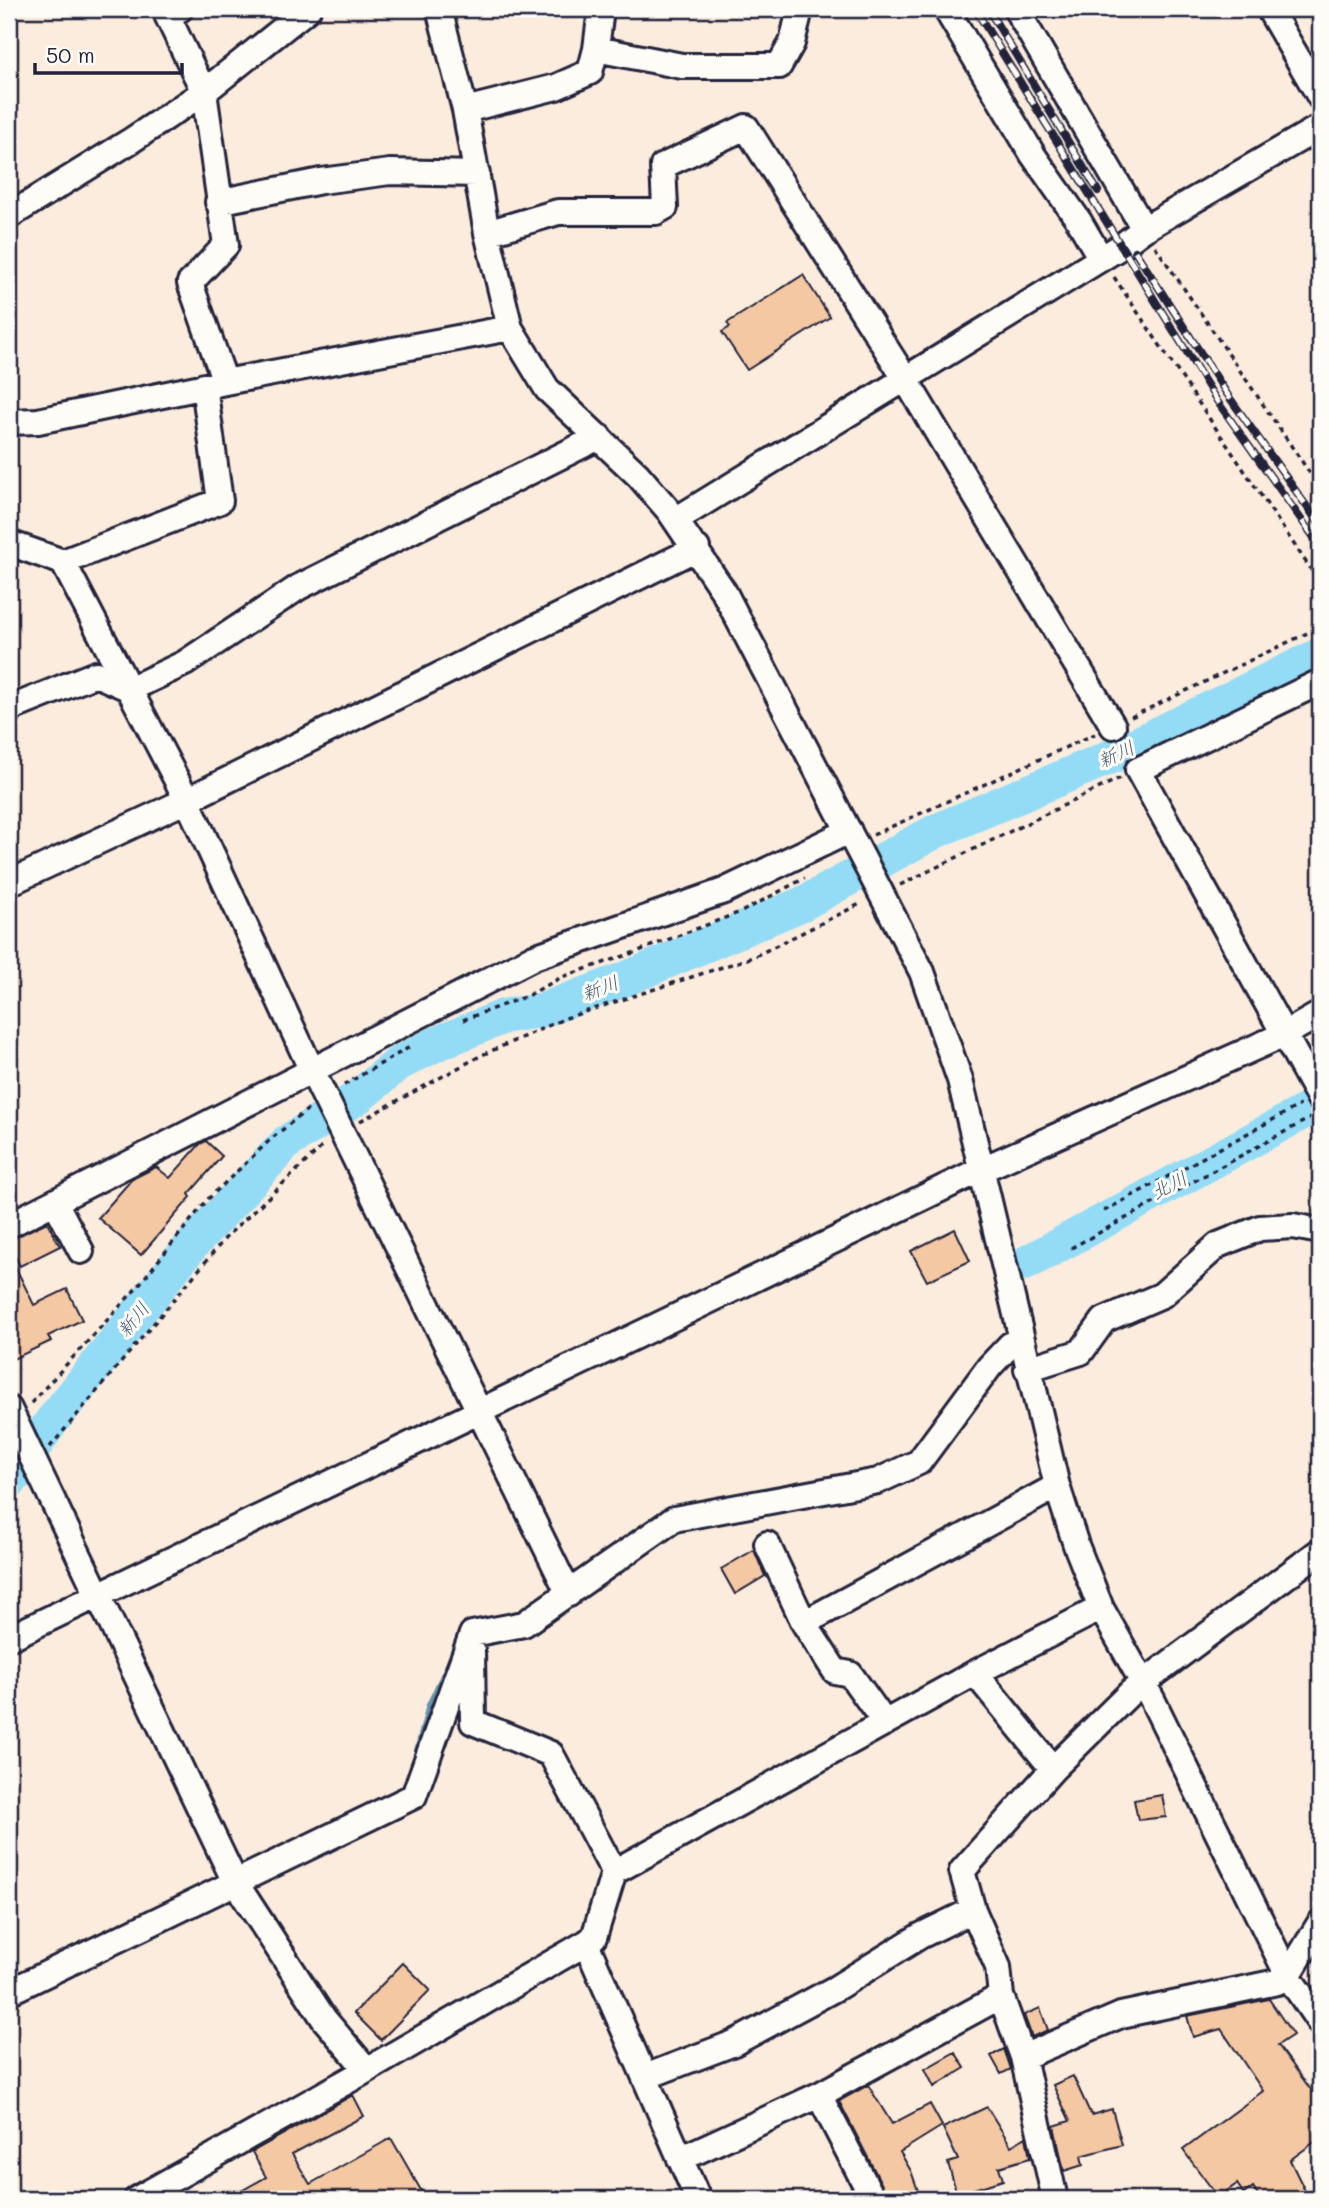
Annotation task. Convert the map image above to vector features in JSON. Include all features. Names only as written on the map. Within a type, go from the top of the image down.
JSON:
[{"type":"street","points":[[9,543],[63,562],[220,501],[215,384],[190,283],[226,245],[204,92],[167,15],[180,9]]},
{"type":"street","points":[[9,216],[204,92],[308,9]]},
{"type":"street","points":[[439,9],[465,110],[487,233],[510,328],[547,388],[638,475],[677,519],[697,548],[724,592],[846,841],[876,897],[922,972],[960,1080],[1050,1490],[1076,1545],[1094,1612],[1138,1688],[1283,1979],[1320,2036]]},
{"type":"street","points":[[465,110],[556,88],[590,72],[601,9]]},
{"type":"street","points":[[596,49],[682,66],[779,66],[792,43],[800,9]]},
{"type":"street","points":[[946,9],[1033,155],[1079,221],[1100,257]]},
{"type":"street","points":[[1016,9],[1144,229]]},
{"type":"street","points":[[1269,9],[1320,97]]},
{"type":"street","points":[[487,233],[558,212],[656,212],[665,206],[663,166],[746,127],[906,380],[1112,726]]},
{"type":"street","points":[[677,519],[906,380],[1120,247],[1144,229],[1320,127]]},
{"type":"street","points":[[218,202],[321,181],[390,172],[477,174]]},
{"type":"street","points":[[9,422],[38,421],[510,328]]},
{"type":"street","points":[[9,709],[96,674],[130,689],[185,663],[299,587],[599,437]]},
{"type":"street","points":[[9,883],[187,800],[697,548]]},
{"type":"street","points":[[63,562],[187,800],[325,1096],[569,1594]]},
{"type":"street","points":[[1320,682],[1138,770],[1320,1102]]},
{"type":"street","points":[[9,1225],[534,957],[724,891],[846,841]]},
{"type":"street","points":[[9,1638],[978,1171],[1285,1034],[1320,1014]]},
{"type":"street","points":[[55,1202],[81,1251]]},
{"type":"street","points":[[1027,1369],[1081,1352],[1104,1320],[1162,1295],[1217,1245],[1260,1228],[1293,1226],[1320,1231]]},
{"type":"street","points":[[1016,1343],[1027,1369],[1050,1490]]},
{"type":"street","points":[[472,1634],[524,1624],[674,1519],[878,1481],[919,1462],[990,1366],[1016,1343]]},
{"type":"street","points":[[12,1415],[235,1882],[324,2019],[368,2070]]},
{"type":"street","points":[[804,1623],[1050,1490]]},
{"type":"street","points":[[767,1544],[804,1623],[835,1671],[850,1674],[885,1723]]},
{"type":"street","points":[[1055,2199],[1023,2057],[1001,1996],[998,1968],[972,1910],[962,1871],[1053,1769],[1138,1688],[1320,1551]]},
{"type":"street","points":[[137,2199],[368,2070],[586,1943],[594,1937],[614,1872],[975,1673],[1094,1612]]},
{"type":"street","points":[[472,1634],[472,1721],[551,1754],[614,1872]]},
{"type":"street","points":[[9,1992],[414,1796],[472,1634]]},
{"type":"street","points":[[975,1673],[1053,1769]]},
{"type":"street","points":[[645,2077],[734,2043],[836,1988],[920,1936],[972,1910]]},
{"type":"street","points":[[1023,2057],[1121,2015],[1283,1979],[1320,1923]]},
{"type":"street","points":[[586,1943],[698,2199]]},
{"type":"street","points":[[1283,1979],[1320,2023]]},
{"type":"street","points":[[680,2159],[819,2095],[1001,1996]]},
{"type":"street","points":[[819,2095],[873,2199]]},
{"type":"path","points":[[1144,229],[1320,488]]},
{"type":"path","points":[[1100,257],[1320,583]]},
{"type":"path","points":[[846,841],[1112,726],[1320,627]]},
{"type":"path","points":[[35,1464],[228,1235],[315,1151],[343,1131],[482,1055],[566,1018],[753,957],[1138,770]]},
{"type":"path","points":[[462,1020],[527,996],[562,977],[743,911],[810,875]]},
{"type":"path","points":[[12,1415],[132,1292],[208,1199],[271,1139],[325,1096],[415,1044]]},
{"type":"path","points":[[1104,1211],[1320,1102]]},
{"type":"path","points":[[1071,1248],[1320,1102]]},
{"type":"building","points":[[803,275],[830,317],[747,370],[722,332],[730,327],[727,323]]},
{"type":"building","points":[[206,1141],[222,1156],[141,1255],[98,1218],[132,1179],[156,1167],[170,1178],[200,1144]]},
{"type":"building","points":[[47,1222],[60,1246],[20,1266],[9,1240]]},
{"type":"building","points":[[955,1229],[970,1261],[927,1281],[911,1251]]},
{"type":"building","points":[[9,1254],[34,1305],[67,1289],[82,1320],[48,1336],[51,1341],[9,1361]]},
{"type":"building","points":[[754,1550],[765,1576],[735,1594],[721,1569]]},
{"type":"building","points":[[1162,1795],[1166,1817],[1138,1820],[1134,1800]]},
{"type":"building","points":[[403,1963],[430,1990],[381,2040],[354,2013]]},
{"type":"building","points":[[1269,1999],[1293,2035],[1278,2045],[1320,2102],[1320,2138],[1290,2160],[1309,2199],[1261,2199],[1253,2187],[1244,2194],[1237,2184],[1218,2197],[1183,2150],[1263,2091],[1221,2029],[1193,2037],[1187,2016]]},
{"type":"building","points":[[1040,2008],[1048,2030],[1032,2037],[1024,2015]]},
{"type":"building","points":[[1004,2049],[1011,2069],[1001,2074],[991,2056]]},
{"type":"building","points":[[955,2052],[965,2068],[934,2087],[925,2069]]},
{"type":"building","points":[[1073,2076],[1091,2115],[1112,2109],[1122,2145],[1081,2156],[1083,2165],[1064,2171],[1054,2126],[1070,2121],[1053,2085]]},
{"type":"building","points":[[868,2085],[892,2124],[930,2104],[942,2126],[900,2152],[911,2171],[921,2199],[889,2199],[839,2101]]},
{"type":"building","points":[[353,2095],[364,2116],[292,2154],[310,2184],[391,2138],[426,2199],[227,2199],[266,2177],[252,2152]]},
{"type":"building","points":[[987,2107],[1011,2146],[1026,2137],[1030,2158],[999,2167],[1003,2180],[957,2194],[948,2163],[958,2160],[943,2128]]},
{"type":"waterway","name":"新川","points":[[9,1483],[52,1421],[191,1246],[287,1142],[358,1097],[398,1064],[436,1044],[505,1016],[543,1010],[618,982],[802,904],[936,831],[1115,755],[1320,655]]},
{"type":"waterway","name":"北川","points":[[1026,1263],[1311,1108]]},
{"type":"waterway","points":[[416,1755],[429,1705],[453,1654]]},
{"type":"railway","points":[[975,9],[1217,401],[1320,546]]},
{"type":"railway","points":[[988,9],[1098,191]]},
{"type":"railway","points":[[1135,251],[1227,394],[1320,525]]}]
